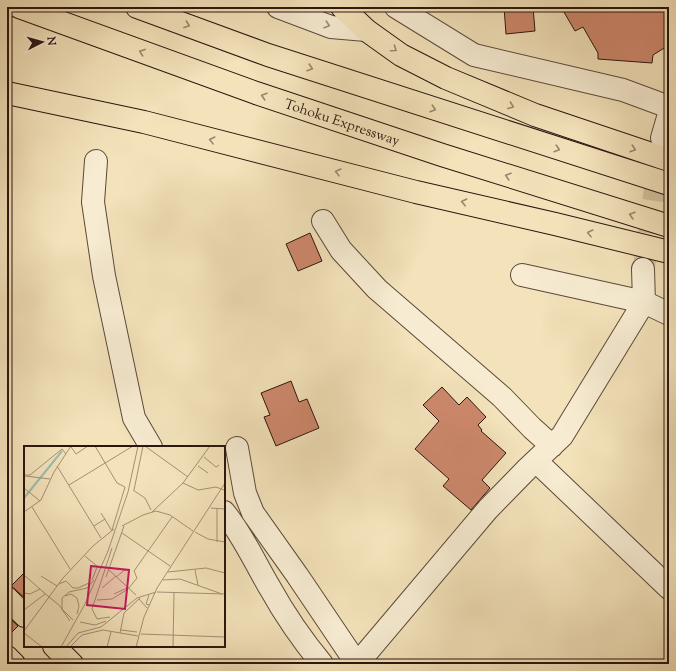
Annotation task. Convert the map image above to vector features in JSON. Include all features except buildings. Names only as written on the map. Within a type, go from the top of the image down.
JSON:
[{"type":"highway","name":"Tohoku Expressway","points":[[19,7],[256,93],[472,165],[669,226]]},
{"type":"highway","points":[[137,7],[268,55],[669,184]]},
{"type":"highway","points":[[342,7],[366,30],[402,55],[446,78],[499,101],[575,129],[669,160]]},
{"type":"highway","points":[[7,93],[144,122],[416,192],[669,252]]},
{"type":"highway","points":[[7,598],[24,615]]},
{"type":"highway","points":[[55,647],[72,664]]},
{"type":"highway","points":[[7,657],[14,664]]},
{"type":"street","points":[[278,7],[331,27],[366,30]]},
{"type":"street","points":[[396,7],[474,55],[623,90],[669,107]]},
{"type":"street","points":[[662,138],[669,114]]},
{"type":"street","points":[[96,161],[93,202],[104,276],[134,418],[150,446]]},
{"type":"street","points":[[323,221],[341,250],[377,289],[502,396],[532,428],[552,446]]},
{"type":"street","points":[[237,448],[245,493],[253,512],[357,664],[488,509],[562,436],[644,302],[643,269]]},
{"type":"street","points":[[522,275],[644,302],[669,314]]},
{"type":"street","points":[[536,461],[669,588]]},
{"type":"street","points":[[225,513],[236,527],[270,590],[291,622],[322,664]]},
{"type":"tunnel","points":[[644,266],[659,161]]}]
